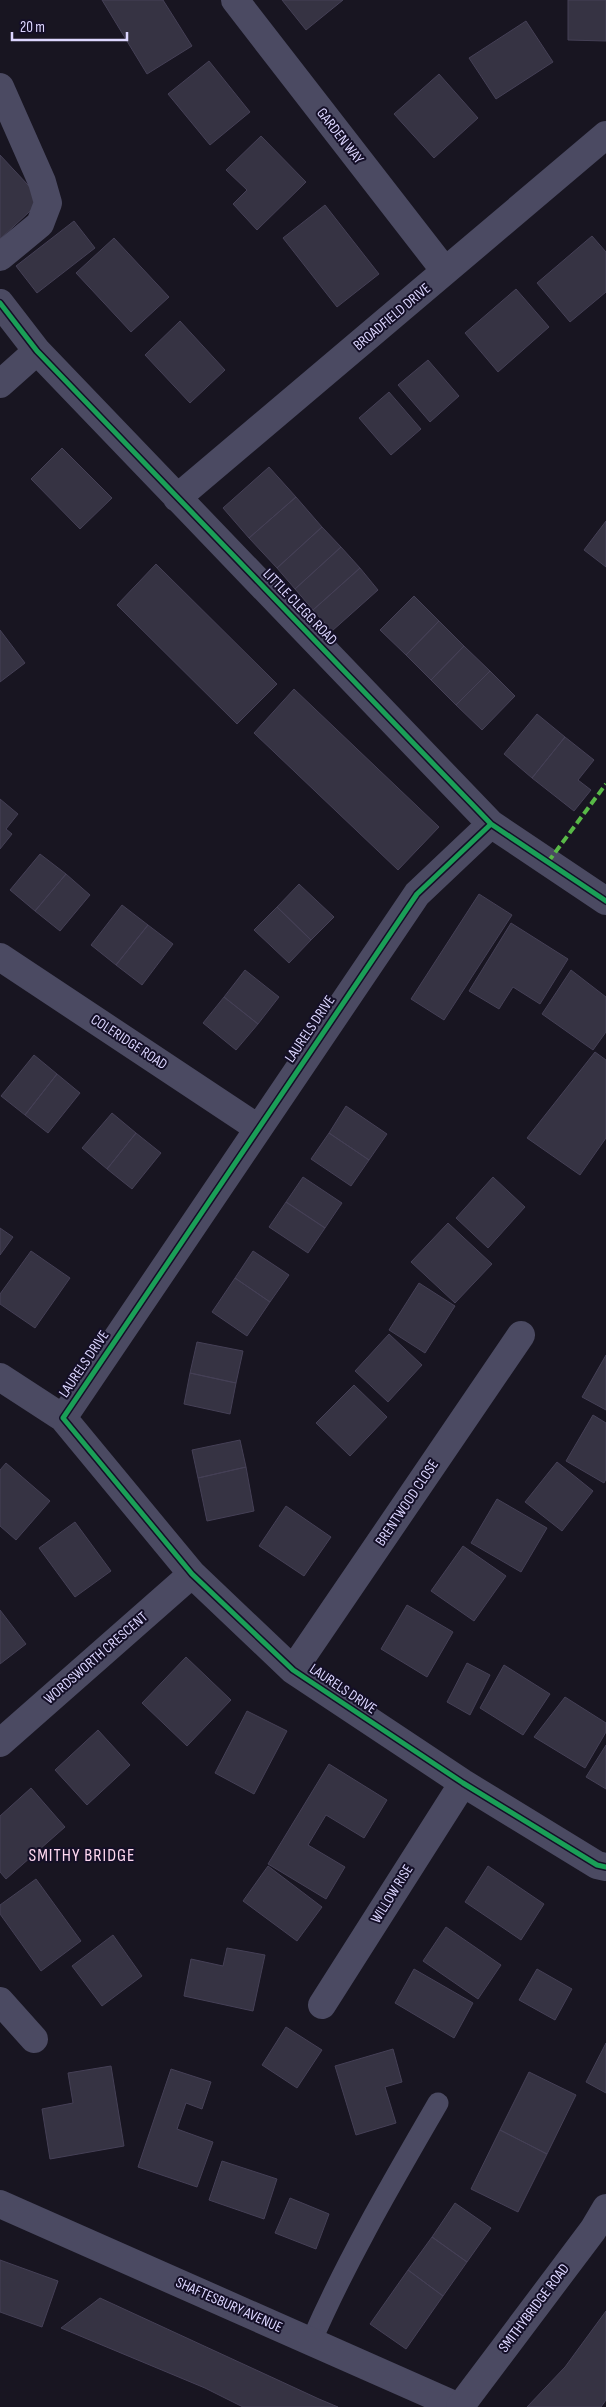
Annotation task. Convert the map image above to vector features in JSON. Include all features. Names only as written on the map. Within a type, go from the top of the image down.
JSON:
[{"type":"street","name":"GARDEN WAY","points":[[235,0],[445,272]]},
{"type":"street","points":[[0,86],[42,182],[48,202],[40,224],[0,257]]},
{"type":"street","name":"BROADFIELD DRIVE","points":[[177,498],[606,135]]},
{"type":"street","name":"LITTLE CLEGG ROAD","points":[[0,303],[37,351],[491,824],[606,901]]},
{"type":"street","points":[[0,384],[37,351]]},
{"type":"street","name":"LAURELS DRIVE","points":[[491,824],[417,894],[63,1418],[192,1574],[293,1670],[463,1783],[606,1868]]},
{"type":"street","name":"COLERIDGE ROAD","points":[[0,957],[258,1128]]},
{"type":"street","name":"BRENTWOOD CLOSE","points":[[293,1670],[521,1335]]},
{"type":"street","points":[[0,1377],[63,1418]]},
{"type":"street","name":"WORDSWORTH CRESCENT","points":[[0,1743],[192,1574]]},
{"type":"street","name":"WILLOW RISE","points":[[322,2005],[463,1783]]},
{"type":"street","points":[[0,2001],[34,2039]]},
{"type":"street","name":"SHAFTESBURY AVENUE","points":[[0,2204],[459,2407]]},
{"type":"street","name":"SMITHYBRIDGE ROAD","points":[[459,2407],[593,2230],[606,2208]]},
{"type":"lane","points":[[311,2342],[328,2304],[389,2188],[438,2103]]},
{"type":"building","points":[[102,0],[163,0],[192,46],[147,74]]},
{"type":"building","points":[[282,0],[343,0],[306,30]]},
{"type":"building","points":[[568,0],[606,0],[606,41],[568,40]]},
{"type":"building","points":[[526,21],[553,62],[496,99],[469,58]]},
{"type":"building","points":[[209,61],[250,112],[210,145],[168,94]]},
{"type":"building","points":[[439,74],[478,118],[434,158],[394,114]]},
{"type":"building","points":[[261,136],[306,182],[257,230],[233,204],[247,190],[226,170]]},
{"type":"building","points":[[0,155],[42,200],[0,239]]},
{"type":"building","points":[[325,205],[379,274],[337,307],[283,238]]},
{"type":"building","points":[[74,221],[95,248],[37,293],[16,266]]},
{"type":"building","points":[[592,236],[606,252],[606,292],[570,322],[537,283]]},
{"type":"building","points":[[114,238],[169,297],[131,332],[76,273]]},
{"type":"building","points":[[516,289],[549,327],[498,372],[465,333]]},
{"type":"building","points":[[180,321],[225,370],[190,403],[145,355]]},
{"type":"building","points":[[428,360],[459,396],[430,422],[398,385]]},
{"type":"building","points":[[389,392],[421,429],[391,455],[359,418]]},
{"type":"building","points":[[62,448],[112,498],[80,529],[31,479]]},
{"type":"building","points":[[269,467],[296,497],[249,538],[223,508]]},
{"type":"building","points":[[296,497],[322,527],[277,568],[249,538]]},
{"type":"building","points":[[606,521],[606,567],[584,550]]},
{"type":"building","points":[[322,527],[341,547],[295,589],[277,568]]},
{"type":"building","points":[[341,547],[360,568],[313,610],[295,589]]},
{"type":"building","points":[[156,564],[277,684],[237,724],[117,605]]},
{"type":"building","points":[[360,568],[378,590],[332,631],[313,610]]},
{"type":"building","points":[[414,596],[439,621],[406,655],[380,630]]},
{"type":"building","points":[[439,621],[464,646],[431,680],[406,655]]},
{"type":"building","points":[[0,630],[25,663],[0,682]]},
{"type":"building","points":[[464,646],[490,671],[456,705],[431,680]]},
{"type":"building","points":[[490,671],[515,696],[482,730],[456,705]]},
{"type":"building","points":[[294,689],[439,827],[398,870],[254,733]]},
{"type":"building","points":[[537,714],[565,737],[532,778],[504,754]]},
{"type":"building","points":[[565,737],[594,760],[578,780],[591,790],[574,811],[532,778]]},
{"type":"building","points":[[0,799],[18,814],[6,829],[12,834],[0,849]]},
{"type":"building","points":[[40,854],[66,874],[35,911],[10,890]]},
{"type":"building","points":[[66,874],[90,895],[60,931],[35,911]]},
{"type":"building","points":[[299,884],[334,917],[311,940],[277,907]]},
{"type":"building","points":[[479,894],[512,915],[444,1020],[411,999]]},
{"type":"building","points":[[122,905],[148,925],[116,965],[91,945]]},
{"type":"building","points":[[277,907],[311,940],[289,963],[254,930]]},
{"type":"building","points":[[511,923],[568,959],[540,1004],[513,987],[499,1009],[469,991]]},
{"type":"building","points":[[148,925],[173,944],[142,985],[116,965]]},
{"type":"building","points":[[245,970],[279,997],[258,1024],[224,997]]},
{"type":"building","points":[[571,970],[606,997],[606,1032],[593,1050],[542,1014]]},
{"type":"building","points":[[224,997],[258,1024],[236,1050],[203,1023]]},
{"type":"building","points":[[595,1052],[606,1060],[606,1138],[580,1175],[527,1138]]},
{"type":"building","points":[[34,1055],[57,1074],[25,1115],[1,1096]]},
{"type":"building","points":[[57,1074],[80,1093],[48,1133],[25,1115]]},
{"type":"building","points":[[346,1106],[387,1134],[369,1160],[329,1133]]},
{"type":"building","points":[[112,1113],[136,1133],[107,1169],[82,1148]]},
{"type":"building","points":[[136,1133],[161,1153],[132,1189],[107,1169]]},
{"type":"building","points":[[329,1133],[369,1160],[351,1186],[311,1159]]},
{"type":"building","points":[[303,1177],[342,1203],[325,1228],[286,1202]]},
{"type":"building","points":[[493,1177],[525,1207],[488,1248],[456,1218]]},
{"type":"building","points":[[286,1202],[325,1228],[308,1253],[269,1227]]},
{"type":"building","points":[[448,1223],[492,1264],[455,1303],[411,1262]]},
{"type":"building","points":[[0,1228],[13,1237],[0,1255]]},
{"type":"building","points":[[31,1251],[70,1278],[35,1328],[0,1304],[0,1294]]},
{"type":"building","points":[[253,1251],[289,1275],[270,1302],[235,1278]]},
{"type":"building","points":[[235,1278],[270,1302],[247,1336],[212,1312]]},
{"type":"building","points":[[419,1283],[455,1306],[425,1353],[389,1330]]},
{"type":"building","points":[[389,1334],[422,1365],[388,1402],[355,1371]]},
{"type":"building","points":[[197,1342],[243,1351],[236,1383],[190,1373]]},
{"type":"building","points":[[606,1355],[606,1410],[582,1397]]},
{"type":"building","points":[[190,1373],[236,1383],[230,1414],[184,1404]]},
{"type":"building","points":[[354,1385],[387,1417],[350,1456],[316,1423]]},
{"type":"building","points":[[593,1415],[606,1423],[606,1479],[604,1483],[566,1461]]},
{"type":"building","points":[[240,1440],[246,1467],[198,1478],[192,1450]]},
{"type":"building","points":[[557,1462],[593,1491],[562,1531],[525,1502]]},
{"type":"building","points":[[6,1463],[50,1501],[16,1540],[0,1526],[0,1470]]},
{"type":"building","points":[[246,1467],[254,1511],[207,1521],[198,1478]]},
{"type":"building","points":[[497,1499],[547,1528],[521,1572],[471,1543]]},
{"type":"building","points":[[286,1506],[331,1537],[304,1576],[259,1546]]},
{"type":"building","points":[[75,1522],[111,1571],[75,1597],[39,1548]]},
{"type":"building","points":[[463,1546],[506,1576],[474,1621],[431,1591]]},
{"type":"building","points":[[407,1605],[453,1632],[427,1677],[381,1649]]},
{"type":"building","points":[[0,1610],[26,1644],[0,1664]]},
{"type":"building","points":[[186,1657],[231,1700],[187,1746],[142,1703]]},
{"type":"building","points":[[467,1663],[490,1675],[470,1715],[447,1702]]},
{"type":"building","points":[[504,1665],[550,1694],[523,1735],[480,1708]]},
{"type":"building","points":[[565,1697],[606,1723],[606,1732],[585,1768],[534,1737]]},
{"type":"building","points":[[247,1711],[287,1731],[254,1794],[215,1773]]},
{"type":"building","points":[[98,1730],[130,1765],[87,1805],[55,1770]]},
{"type":"building","points":[[606,1745],[606,1789],[586,1777]]},
{"type":"building","points":[[329,1764],[387,1800],[364,1838],[326,1815],[308,1845],[345,1867],[326,1899],[268,1864]]},
{"type":"building","points":[[31,1788],[65,1827],[6,1879],[0,1872],[0,1816]]},
{"type":"building","points":[[268,1866],[322,1907],[297,1941],[243,1901]]},
{"type":"building","points":[[488,1866],[544,1904],[521,1940],[465,1902]]},
{"type":"building","points":[[36,1879],[81,1941],[41,1971],[0,1914],[0,1905]]},
{"type":"building","points":[[446,1927],[501,1965],[478,1999],[423,1961]]},
{"type":"building","points":[[113,1935],[142,1976],[102,2006],[72,1966]]},
{"type":"building","points":[[227,1948],[265,1955],[253,2011],[184,1996],[191,1959],[223,1966]]},
{"type":"building","points":[[414,1969],[473,2003],[454,2038],[395,2003]]},
{"type":"building","points":[[537,1969],[572,1989],[555,2020],[519,2000]]},
{"type":"building","points":[[286,2027],[322,2050],[297,2088],[262,2065]]},
{"type":"building","points":[[606,2043],[606,2093],[586,2082]]},
{"type":"building","points":[[393,2049],[402,2082],[385,2087],[396,2123],[356,2135],[335,2066]]},
{"type":"building","points":[[111,2066],[124,2146],[50,2159],[42,2109],[73,2103],[68,2073]]},
{"type":"building","points":[[171,2069],[211,2082],[202,2109],[186,2103],[177,2129],[213,2142],[197,2187],[138,2167]]},
{"type":"building","points":[[529,2072],[576,2095],[547,2154],[500,2130]]},
{"type":"building","points":[[500,2130],[547,2154],[518,2212],[471,2189]]},
{"type":"building","points":[[222,2161],[277,2179],[264,2219],[209,2200]]},
{"type":"building","points":[[290,2198],[329,2214],[316,2249],[275,2233]]},
{"type":"building","points":[[455,2203],[491,2228],[467,2262],[432,2237]]},
{"type":"building","points":[[432,2237],[467,2262],[443,2296],[408,2270]]},
{"type":"building","points":[[0,2260],[58,2281],[42,2327],[0,2312]]},
{"type":"building","points":[[408,2270],[443,2296],[406,2349],[370,2324]]},
{"type":"building","points":[[100,2298],[338,2407],[243,2407],[205,2388],[61,2328]]},
{"type":"building","points":[[606,2311],[606,2400],[601,2407],[527,2407],[565,2367]]},
{"type":"marked path","points":[[548,862],[606,784]]},
{"type":"cycle path","points":[[0,303],[37,351],[491,824],[606,901]]},
{"type":"cycle path","points":[[491,824],[417,894],[63,1418],[192,1574],[293,1670],[463,1783],[597,1865],[606,1867]]},
{"type":"district","name":"SMITHY BRIDGE","points":[[82,1855]]}]
